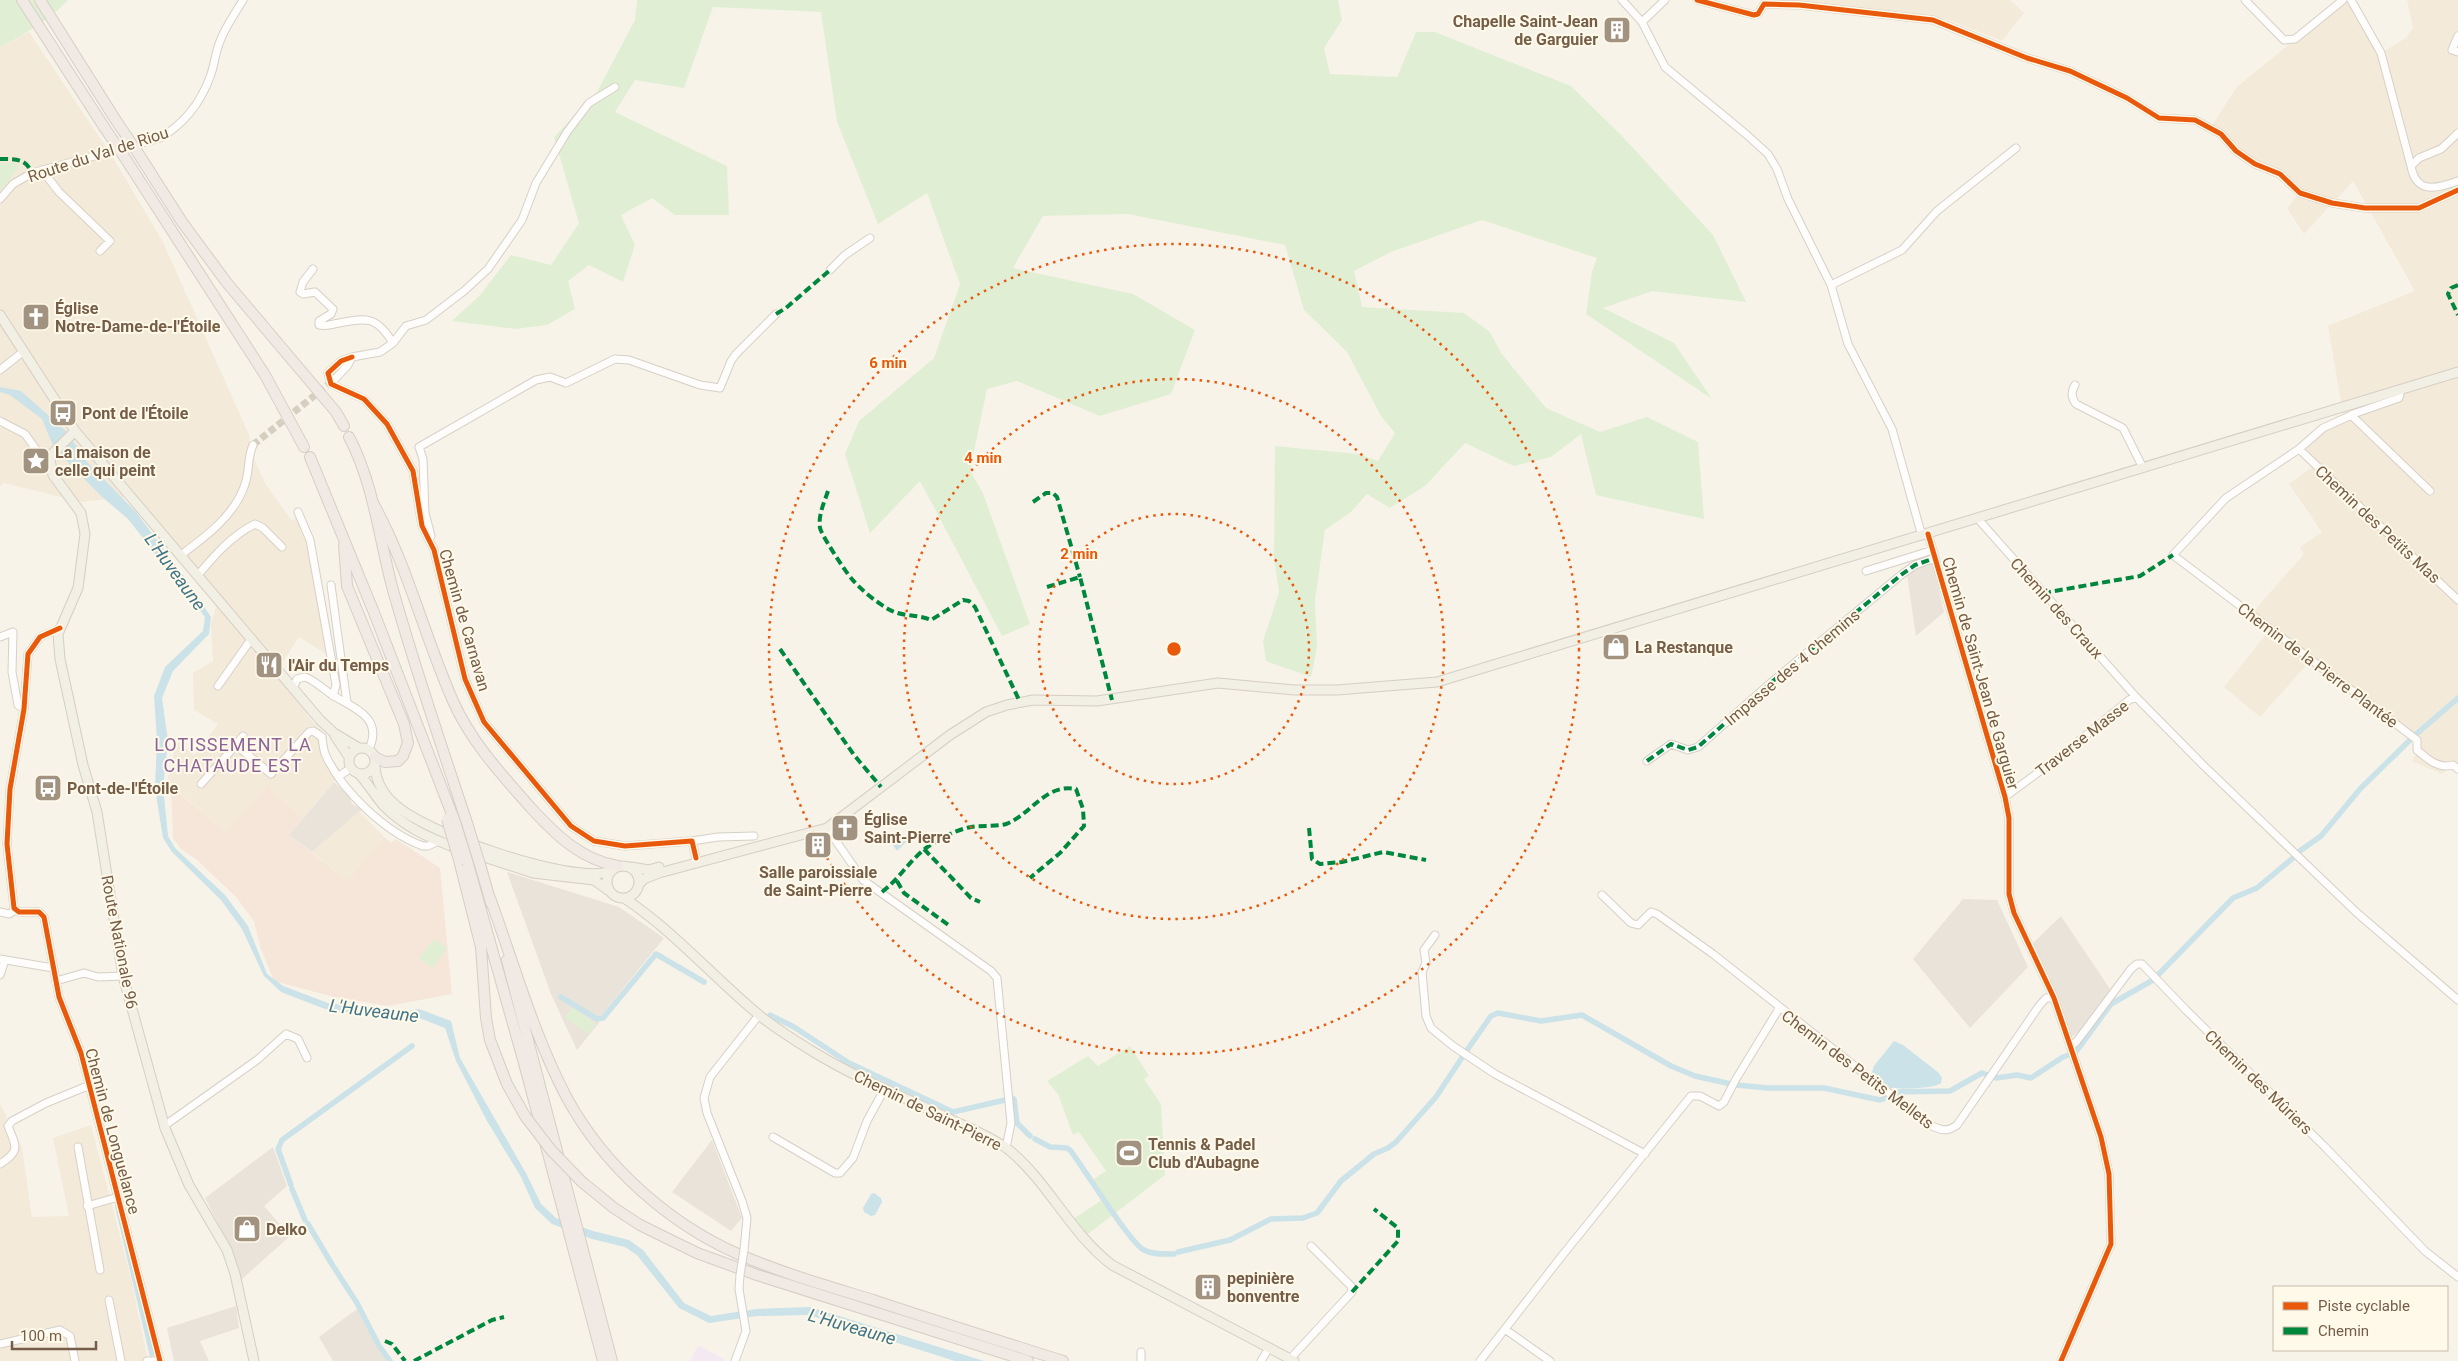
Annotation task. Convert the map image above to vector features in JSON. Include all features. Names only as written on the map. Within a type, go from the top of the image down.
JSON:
[{"type":"highway","points":[[22,0],[265,375],[304,447]]},
{"type":"highway","points":[[40,0],[182,222],[216,268],[336,412],[344,426]]},
{"type":"highway","points":[[349,436],[356,450],[373,503],[387,568],[409,647],[490,898],[603,1361]]},
{"type":"highway","points":[[310,457],[408,697],[451,820],[501,977],[568,1213]]},
{"type":"highway","points":[[373,503],[390,533],[453,702],[475,740],[552,830],[569,845],[613,869]]},
{"type":"highway","points":[[343,537],[347,586],[392,694],[407,736],[406,750],[398,760],[385,762],[373,757]]},
{"type":"highway","points":[[463,862],[480,947],[486,1018],[490,1040],[506,1084],[526,1116],[551,1150],[582,1182],[614,1208],[640,1225],[697,1253],[757,1275],[1028,1361]]},
{"type":"highway","points":[[490,898],[538,1032],[567,1099],[589,1133],[607,1156],[650,1199],[718,1244],[771,1267],[1063,1361]]},
{"type":"highway","points":[[574,1237],[612,1361]]},
{"type":"main road","points":[[0,315],[73,433],[110,471],[252,638],[290,686],[334,733],[349,757],[351,768],[360,775],[391,813],[413,828],[438,841],[533,873],[594,880],[617,897],[624,898],[634,894],[644,879],[659,873],[827,828],[950,735],[995,708],[1034,700],[1097,702],[1218,683],[1294,690],[1337,690],[1437,682],[1872,549],[1978,520],[2458,372]]},
{"type":"main road","points":[[51,457],[73,433]]},
{"type":"main road","name":"Route Nationale 96","points":[[51,457],[53,475],[82,513],[85,540],[78,588],[60,628],[57,642],[83,765],[97,812],[123,976],[164,1126],[189,1185],[227,1250],[235,1274],[254,1361]]},
{"type":"main road","points":[[334,733],[373,757],[378,784],[387,796],[397,806],[426,826],[458,839],[544,866],[580,872],[631,867],[649,870],[696,858],[753,849]]},
{"type":"main road","points":[[349,757],[358,748]]},
{"type":"main road","points":[[360,775],[370,772],[373,757]]},
{"type":"main road","points":[[631,867],[639,877],[638,886]]},
{"type":"main road","points":[[608,890],[607,878],[613,869]]},
{"type":"main road","name":"Chemin de Saint-Pierre","points":[[638,886],[640,902],[656,922]]},
{"type":"main road","name":"Chemin de Saint-Pierre","points":[[624,898],[656,922],[759,1015],[814,1053],[985,1135],[1006,1148],[1024,1163],[1088,1245],[1112,1265],[1292,1360]]},
{"type":"street","name":"Route du Val de Riou","points":[[0,199],[13,184],[25,176],[51,167],[160,138],[174,130],[185,120],[207,85],[219,43],[243,0]]},
{"type":"street","name":"Chemin de Saint-Jean de Garguier","points":[[1622,0],[1642,22],[1665,67],[1768,154],[1777,169],[1788,199],[1831,285],[1848,344],[1892,429],[1925,535],[1935,558],[2005,797],[2009,818],[2009,894],[2014,913],[2054,998],[2101,1137],[2109,1174],[2111,1244],[2060,1361]]},
{"type":"street","points":[[1642,22],[1665,0]]},
{"type":"street","points":[[1696,0],[1754,15],[1758,14],[1765,2],[1933,20],[2027,58],[2070,71],[2127,98],[2159,118],[2195,120],[2221,134],[2236,151],[2255,164],[2280,174],[2300,193],[2332,203],[2372,209],[2419,208],[2458,190]]},
{"type":"street","points":[[2245,0],[2284,40],[2295,39],[2343,0]]},
{"type":"street","points":[[2351,0],[2381,53],[2412,166],[2414,180],[2419,185],[2432,187],[2458,181]]},
{"type":"street","points":[[2458,36],[2452,50],[2458,52]]},
{"type":"street","points":[[335,379],[352,358],[380,352],[393,343],[406,326],[426,320],[464,291],[488,269],[522,220],[536,183],[567,132],[589,103],[615,87]]},
{"type":"street","points":[[2412,166],[2419,158],[2441,149],[2458,133]]},
{"type":"street","points":[[1831,285],[1902,250],[1937,211],[2016,148]]},
{"type":"street","points":[[51,167],[52,182]]},
{"type":"street","points":[[42,170],[110,241],[100,251]]},
{"type":"street","points":[[830,270],[845,255],[870,238]]},
{"type":"street","points":[[313,269],[303,282],[300,292],[303,294],[315,292],[332,309],[331,314],[319,321],[319,325],[325,326],[370,319],[379,325],[393,343]]},
{"type":"street","points":[[434,550],[425,513],[423,459],[419,447],[536,380],[550,377],[566,383],[615,359],[629,360],[700,385],[720,388],[730,361],[776,314]]},
{"type":"street","points":[[0,370],[24,352]]},
{"type":"street","name":"Chemin de Carnavan","points":[[352,358],[341,361],[328,373],[331,384],[364,399],[387,424],[413,470],[422,526],[434,550],[465,679],[484,722],[571,826],[594,841],[625,846],[692,842],[718,837],[754,836]]},
{"type":"street","points":[[2075,385],[2072,391],[2072,398],[2076,404],[2122,428],[2143,468]]},
{"type":"street","points":[[2299,449],[2323,428],[2351,415],[2399,398],[2401,389]]},
{"type":"street","points":[[2351,415],[2430,491]]},
{"type":"street","points":[[0,421],[25,434],[40,455],[51,457]]},
{"type":"street","points":[[181,555],[208,536],[234,504],[244,488],[253,445]]},
{"type":"street","name":"Chemin de la Pierre Plantée","points":[[2299,449],[2226,498],[2173,555],[2416,740],[2416,750],[2434,763],[2443,767],[2454,765],[2458,769]]},
{"type":"street","name":"Chemin des Petits Mas","points":[[2299,449],[2458,600]]},
{"type":"street","points":[[298,512],[310,540],[336,685],[334,696]]},
{"type":"street","name":"Chemin des Craux","points":[[1978,520],[2136,698],[2232,794],[2356,912],[2458,1000]]},
{"type":"street","points":[[198,575],[212,557],[245,528],[255,524],[263,528],[282,547]]},
{"type":"street","points":[[1866,571],[1932,550]]},
{"type":"street","name":"Impasse des 4 Chemins","points":[[1648,761],[1671,744],[1688,750],[1698,747],[1772,680],[1901,575],[1916,565],[1935,558]]},
{"type":"street","points":[[331,585],[347,703]]},
{"type":"street","points":[[0,912],[9,914],[16,910],[14,908],[7,844],[10,790],[24,709],[28,654],[42,635],[60,628]]},
{"type":"street","points":[[0,637],[13,632],[12,672],[18,705],[24,709]]},
{"type":"street","points":[[218,686],[252,638]]},
{"type":"street","points":[[290,686],[300,677],[311,679],[347,703],[370,722],[373,738],[373,757]]},
{"type":"street","name":"Traverse Masse","points":[[2005,797],[2063,754],[2129,700],[2136,698]]},
{"type":"street","points":[[236,745],[271,774],[309,732],[314,731],[322,737],[326,756],[356,798],[395,832],[423,846],[428,846],[438,841]]},
{"type":"street","points":[[201,784],[243,736]]},
{"type":"street","points":[[339,776],[351,768]]},
{"type":"street","points":[[827,828],[863,880],[991,971],[996,978],[1011,1123],[1006,1148]]},
{"type":"street","points":[[692,842],[696,858]]},
{"type":"street","points":[[1602,894],[1631,923],[1638,925],[1651,912],[1657,914],[1713,954],[1780,1007]]},
{"type":"street","name":"Chemin de Longuelance","points":[[16,910],[39,912],[44,917],[59,997],[82,1053],[159,1361]]},
{"type":"street","points":[[1435,935],[1424,950],[1426,964],[1422,972],[1426,1016],[1431,1028],[1453,1046],[1495,1074],[1645,1154]]},
{"type":"street","points":[[0,975],[3,959],[53,968]]},
{"type":"street","name":"Chemin des Mûriers","points":[[2070,1047],[2077,1041],[2131,969],[2137,964],[2142,964],[2318,1140],[2425,1251],[2458,1277]]},
{"type":"street","points":[[56,981],[68,976],[84,974],[98,977],[123,976]]},
{"type":"street","name":"Chemin des Petits Mellets","points":[[1480,1361],[1691,1096],[1700,1096],[1720,1106],[1724,1102],[1780,1007],[1928,1124],[1942,1131],[1950,1130],[1957,1125],[2039,1006],[2046,998],[2054,998]]},
{"type":"street","points":[[735,1361],[745,1337],[746,1320],[739,1289],[747,1218],[707,1113],[704,1098],[710,1077],[759,1015]]},
{"type":"street","points":[[164,1126],[257,1060],[286,1034],[298,1039],[306,1058]]},
{"type":"street","points":[[0,1164],[11,1157],[15,1150],[16,1142],[8,1126],[12,1121],[46,1103],[90,1086]]},
{"type":"street","points":[[772,1137],[835,1173],[840,1173],[853,1158],[867,1121],[885,1088]]},
{"type":"street","points":[[78,1147],[87,1206],[100,1270]]},
{"type":"street","points":[[87,1206],[118,1198]]},
{"type":"street","points":[[1292,1360],[1352,1292],[1351,1286],[1311,1246]]},
{"type":"street","points":[[109,1300],[122,1361]]},
{"type":"street","points":[[0,1344],[60,1330],[70,1336],[76,1361]]},
{"type":"street","points":[[1506,1330],[1550,1361]]},
{"type":"street","points":[[1261,1361],[1269,1348]]},
{"type":"street","points":[[1141,1352],[1141,1361]]},
{"type":"street","points":[[147,1361],[159,1361]]},
{"type":"shaded area","points":[[1768,0],[2010,0],[2024,13],[2002,41],[1946,19],[1794,1],[1771,3]]},
{"type":"shaded area","points":[[2343,0],[2351,0],[2381,53],[2406,38],[2413,27],[2407,0],[2458,0],[2458,771],[2450,766],[2442,774],[2412,761],[2422,744],[2311,660],[2260,717],[2224,687],[2270,629],[2252,613],[2304,554],[2300,547],[2322,532],[2289,484],[2312,467],[2296,448],[2343,414],[2328,326],[2415,291],[2353,181],[2304,234],[2287,208],[2299,193],[2280,174],[2255,164],[2211,127],[2237,87]]},
{"type":"shaded area","points":[[29,32],[110,153],[162,240],[250,437],[249,449],[266,485],[292,521],[296,518],[300,522],[307,540],[326,654],[299,637],[277,671],[311,720],[321,730],[326,739],[328,752],[340,770],[334,782],[303,818],[267,786],[226,832],[167,782],[177,741],[194,755],[218,724],[194,710],[193,673],[213,661],[211,624],[216,606],[126,497],[81,502],[4,483],[0,487],[0,47]]},
{"type":"shaded area","points":[[1933,562],[1944,612],[1916,636],[1907,575],[1921,565]]},
{"type":"shaded area","points":[[334,782],[349,796],[352,804],[362,809],[312,852],[289,835]]},
{"type":"shaded area","points":[[267,786],[303,818],[289,835],[347,880],[384,837],[391,843],[396,839],[440,868],[452,994],[388,1006],[334,997],[274,981],[260,946],[254,921],[236,897],[197,860],[181,849],[173,838],[171,790],[174,789],[226,832]]},
{"type":"shaded area","points":[[359,811],[384,837],[347,880],[312,852]]},
{"type":"shaded area","points":[[507,872],[619,907],[664,938],[597,1021],[599,1023],[577,1050],[551,994]]},
{"type":"shaded area","points":[[1963,899],[1997,900],[2028,967],[1970,1028],[1913,959]]},
{"type":"shaded area","points":[[2061,916],[2112,992],[2083,1029],[2070,1038],[2032,944]]},
{"type":"shaded area","points":[[0,1104],[22,1148],[32,1217],[69,1216],[53,1138],[91,1125],[131,1278],[148,1361],[0,1361]]},
{"type":"shaded area","points":[[712,1140],[742,1218],[731,1231],[672,1192]]},
{"type":"shaded area","points":[[273,1147],[287,1186],[264,1206],[290,1236],[241,1280],[232,1251],[205,1198]]},
{"type":"shaded area","points":[[236,1306],[239,1328],[200,1341],[209,1361],[174,1361],[167,1328]]},
{"type":"shaded area","points":[[357,1309],[376,1345],[387,1361],[333,1361],[319,1337]]},
{"type":"shaded area","points":[[698,1345],[724,1359],[723,1361],[690,1361]]},
{"type":"green space","points":[[0,0],[68,0],[36,26],[0,47]]},
{"type":"green space","points":[[637,0],[1338,0],[1342,20],[1324,48],[1330,74],[1397,77],[1416,32],[1435,32],[1571,86],[1623,137],[1713,235],[1746,302],[1652,291],[1603,308],[1674,343],[1712,399],[1586,314],[1592,272],[1597,258],[1482,220],[1391,252],[1354,271],[1362,307],[1464,313],[1490,332],[1501,353],[1546,408],[1600,432],[1647,417],[1698,442],[1704,519],[1596,495],[1581,434],[1551,457],[1514,466],[1465,443],[1425,486],[1390,508],[1367,494],[1351,512],[1325,530],[1315,600],[1317,647],[1311,677],[1266,661],[1263,641],[1279,592],[1274,558],[1275,446],[1358,454],[1378,461],[1395,433],[1381,416],[1347,352],[1304,310],[1285,245],[1128,214],[1043,216],[1013,268],[1133,294],[1195,330],[1171,394],[1100,416],[1017,381],[987,389],[970,471],[983,493],[1030,624],[1002,636],[920,481],[870,533],[845,454],[859,421],[934,358],[960,284],[927,193],[878,224],[837,122],[821,12],[713,7],[684,88],[635,80],[615,112],[727,166],[729,215],[675,215],[652,198],[621,215],[635,245],[623,282],[589,265],[568,281],[575,309],[547,325],[515,329],[452,321],[480,295],[511,255],[551,265],[579,223],[554,137],[597,92],[635,20]]},
{"type":"green space","points":[[0,163],[15,163],[20,166],[0,191]]},
{"type":"green space","points":[[434,939],[447,948],[432,968],[419,958]]},
{"type":"green space","points":[[573,1007],[596,1024],[588,1034],[565,1017]]},
{"type":"green space","name":"Tennis & Padel Club d'Aubagne","points":[[1130,1046],[1149,1076],[1144,1079],[1161,1104],[1165,1175],[1084,1237],[1073,1219],[1102,1200],[1091,1181],[1106,1171],[1079,1132],[1073,1135],[1058,1094],[1047,1081],[1088,1056],[1098,1066]]},
{"type":"water","name":"L'Huveaune","points":[[0,387],[21,391],[66,431],[88,463],[136,512],[186,579],[211,617],[209,634],[173,671],[162,698],[168,740],[163,787],[168,836],[175,848],[225,895],[248,926],[267,974],[283,986],[328,1003],[403,1012],[419,1009],[451,1021],[460,1058],[527,1175],[541,1204],[556,1218],[593,1231],[629,1240],[643,1250],[684,1303],[711,1316],[756,1309],[810,1307],[984,1361],[955,1361],[809,1315],[757,1316],[709,1323],[679,1308],[637,1255],[625,1247],[592,1239],[552,1224],[535,1208],[521,1177],[487,1121],[456,1061],[445,1028],[417,1017],[402,1019],[325,1009],[281,992],[264,976],[242,929],[221,900],[172,852],[163,838],[155,788],[157,740],[154,696],[165,667],[203,631],[205,617],[128,519],[100,495],[54,448],[42,419],[10,395],[0,392]]},
{"type":"water","points":[[905,835],[909,839],[897,851],[893,845]]},
{"type":"water","points":[[1894,1041],[1903,1045],[1939,1073],[1942,1078],[1941,1083],[1931,1087],[1905,1089],[1885,1087],[1881,1084],[1872,1072],[1874,1066]]},
{"type":"water","points":[[874,1193],[881,1198],[882,1202],[875,1215],[871,1216],[864,1212],[863,1208],[871,1194]]},
{"type":"water","points":[[118,1205],[155,1355],[150,1357],[115,1206]]},
{"type":"waterway","points":[[2414,736],[2458,698]]},
{"type":"waterway","points":[[2297,853],[2321,836],[2360,789],[2412,738]]},
{"type":"waterway","points":[[2156,977],[2233,898],[2257,888],[2293,858]]},
{"type":"waterway","points":[[561,997],[597,1019],[603,1018],[656,954],[704,982]]},
{"type":"waterway","points":[[2075,1053],[2111,1004],[2153,980]]},
{"type":"waterway","points":[[1465,1053],[1491,1016],[1498,1013],[1541,1021],[1582,1015],[1671,1066],[1695,1076],[1731,1084]]},
{"type":"waterway","points":[[770,1015],[794,1027],[849,1063],[953,1112],[1005,1100]]},
{"type":"waterway","points":[[291,1185],[278,1149],[282,1140],[412,1046]]},
{"type":"waterway","points":[[1992,1076],[1996,1078],[2017,1075],[2031,1078],[2069,1055]]},
{"type":"waterway","points":[[1178,1252],[1230,1240],[1271,1219],[1303,1218],[1317,1213],[1341,1181],[1374,1154],[1396,1142],[1436,1097],[1463,1056]]},
{"type":"waterway","points":[[1891,1092],[1950,1091],[1982,1073],[1988,1075]]},
{"type":"waterway","points":[[1736,1085],[1768,1088],[1824,1088],[1880,1100],[1888,1097]]},
{"type":"waterway","points":[[1014,1099],[1017,1123],[1030,1136]]},
{"type":"waterway","points":[[1035,1139],[1050,1147],[1067,1148],[1070,1150],[1128,1234],[1144,1250],[1147,1252],[1174,1254]]},
{"type":"waterway","points":[[292,1189],[305,1220]]},
{"type":"waterway","points":[[308,1224],[333,1266]]},
{"type":"waterway","points":[[335,1269],[357,1303],[378,1344]]},
{"type":"waterway","points":[[380,1347],[390,1361]]},
{"type":"tunnel","points":[[253,445],[335,379]]},
{"type":"marked path","points":[[0,159],[19,160],[26,164],[32,173]]},
{"type":"marked path","points":[[776,314],[786,308],[830,270]]},
{"type":"marked path","points":[[2458,285],[2451,288],[2448,294],[2458,315]]},
{"type":"marked path","points":[[828,491],[821,514],[820,528],[834,553],[855,582],[874,600],[890,610],[900,614],[931,620],[963,600],[969,601],[975,607],[1020,702]]},
{"type":"marked path","points":[[1033,502],[1046,493],[1053,493],[1057,497],[1080,577]]},
{"type":"marked path","points":[[2043,593],[2140,576],[2173,555]]},
{"type":"marked path","points":[[1647,761],[1671,744],[1688,750],[1698,747],[1773,681],[1901,575],[1915,565],[1935,558]]},
{"type":"marked path","points":[[1047,587],[1080,577],[1112,700]]},
{"type":"marked path","points":[[780,649],[854,755],[881,787]]},
{"type":"marked path","points":[[882,892],[920,853],[942,838],[971,827],[1006,824],[1015,820],[1047,795],[1065,788],[1076,789],[1083,809],[1084,826],[1060,853],[1030,878]]},
{"type":"marked path","points":[[1309,828],[1312,859],[1320,864],[1342,862],[1383,852],[1426,860]]},
{"type":"marked path","points":[[924,849],[971,898],[980,902]]},
{"type":"marked path","points":[[897,881],[904,893],[950,926]]},
{"type":"marked path","points":[[1352,1292],[1398,1241],[1398,1228],[1374,1209]]},
{"type":"marked path","points":[[414,1361],[492,1320],[504,1317]]},
{"type":"marked path","points":[[385,1341],[392,1344],[405,1361]]},
{"type":"cycle path","points":[[1697,0],[1754,15],[1758,14],[1764,4],[1799,5],[1933,20],[2027,58],[2070,71],[2127,98],[2159,118],[2195,120],[2221,134],[2236,151],[2255,164],[2280,174],[2300,193],[2332,203],[2365,208],[2419,208],[2458,190]]},
{"type":"cycle path","points":[[352,357],[341,361],[328,373],[331,384],[364,399],[387,424],[413,471],[422,526],[434,550],[465,679],[484,722],[571,826],[594,841],[625,846],[692,841],[696,858]]},
{"type":"cycle path","points":[[1928,534],[2005,797],[2009,818],[2009,894],[2014,913],[2054,998],[2101,1137],[2109,1174],[2111,1244],[2061,1361]]},
{"type":"cycle path","points":[[60,628],[40,637],[28,654],[24,709],[10,789],[7,844],[14,908],[19,912],[39,912],[44,917],[59,997],[81,1053],[160,1361]]},
{"type":"place","name":"Chapelle Saint-Jean de Garguier","points":[[1617,30]]},
{"type":"place","name":"Église Notre-Dame-de-l'Étoile","points":[[36,317]]},
{"type":"place","name":"Pont de l'Étoile","points":[[63,413]]},
{"type":"place","name":"La maison de celle qui peint","points":[[36,461]]},
{"type":"place","name":"La Restanque","points":[[1616,647]]},
{"type":"place","name":"l'Air du Temps","points":[[269,665]]},
{"type":"place","name":"Pont-de-l'Étoile","points":[[48,788]]},
{"type":"place","name":"Église Saint-Pierre","points":[[845,828]]},
{"type":"place","name":"Salle paroissiale de Saint-Pierre","points":[[818,845]]},
{"type":"place","name":"Tennis & Padel Club d'Aubagne","points":[[1129,1153]]},
{"type":"place","name":"Delko","points":[[247,1229]]},
{"type":"place","name":"pepinière bonventre","points":[[1208,1287]]},
{"type":"district","name":"LOTISSEMENT LA CHATAUDE EST","points":[[233,755]]}]
